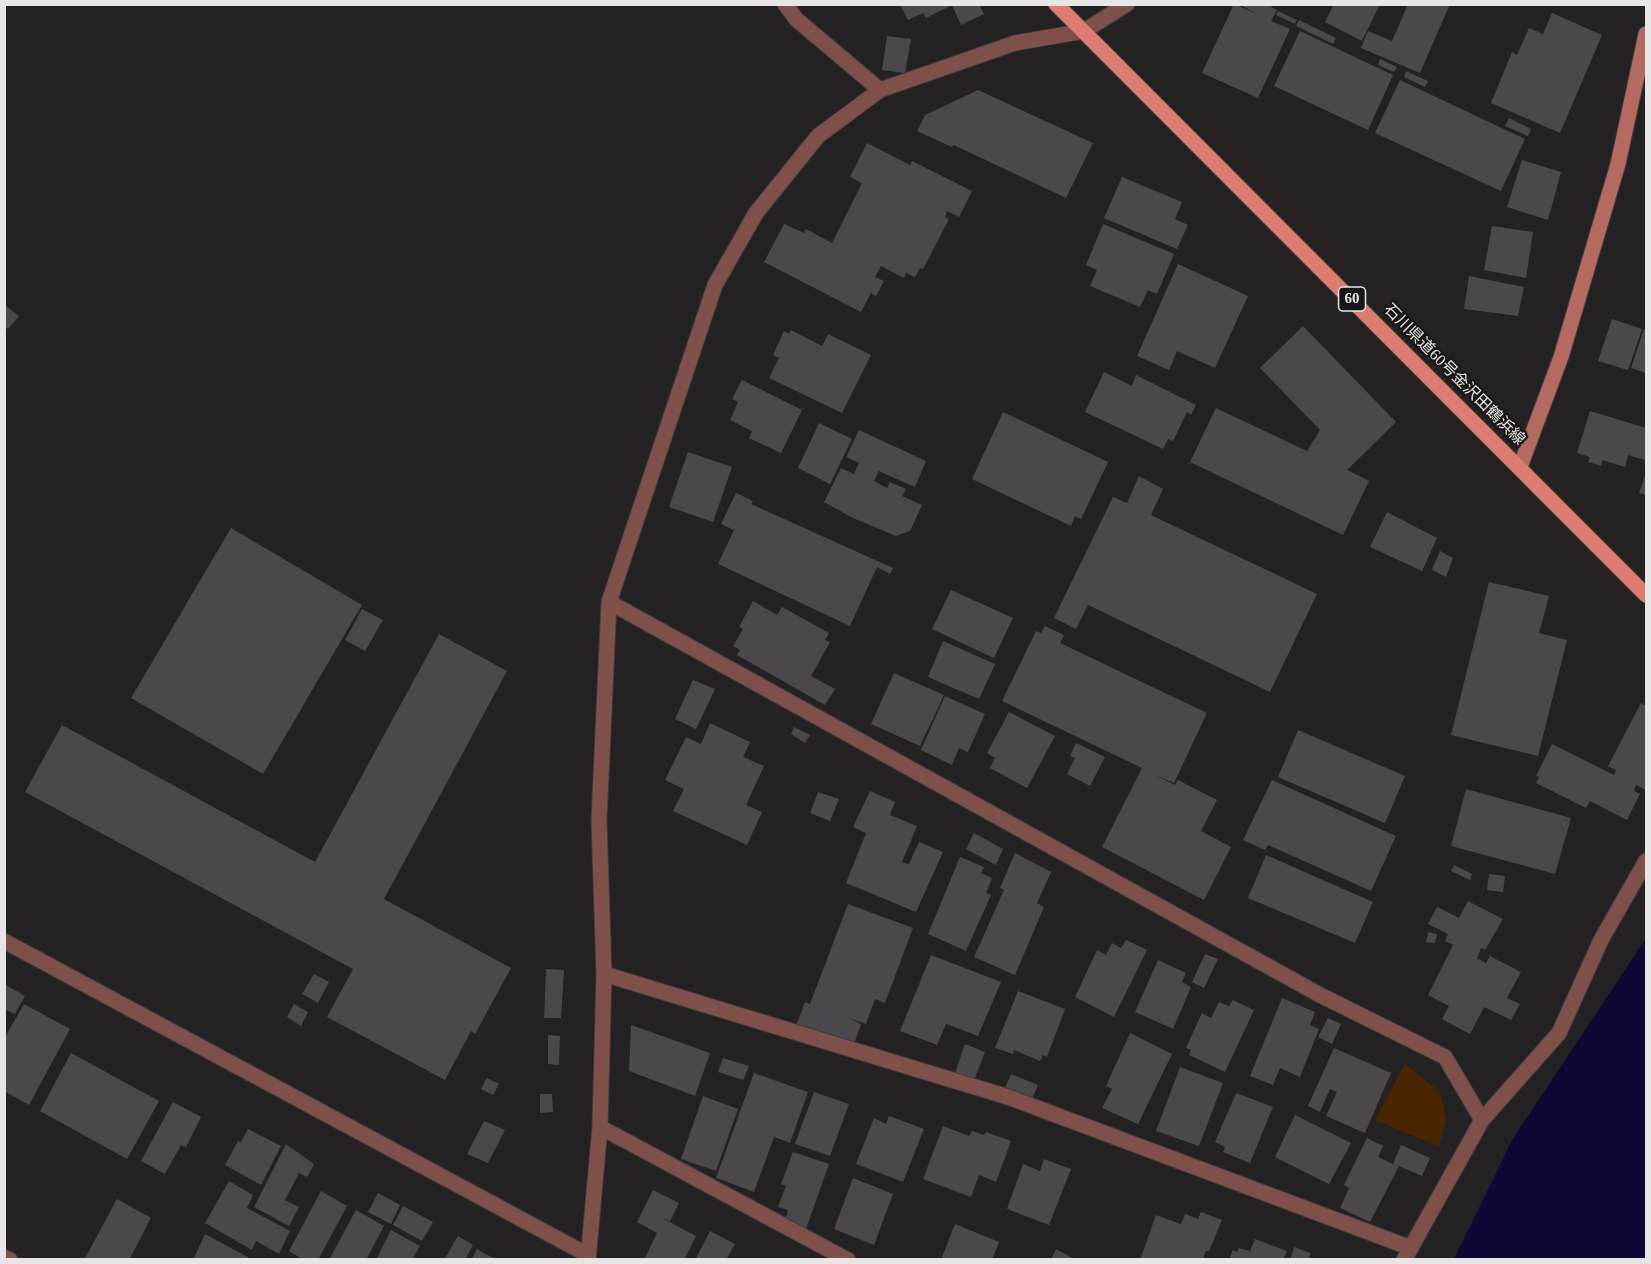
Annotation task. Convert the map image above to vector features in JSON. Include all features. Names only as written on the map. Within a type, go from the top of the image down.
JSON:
[{"type":"main road","name":"石川県道60号金沢田鶴浜線","points":[[1056,4],[1647,594]]},
{"type":"street","points":[[785,4],[796,20],[880,90]]},
{"type":"street","points":[[4,941],[588,1257],[600,1127],[604,974],[599,820],[609,602],[715,285],[756,213],[818,136],[880,90],[1015,44],[1084,31],[1127,4]]},
{"type":"street","points":[[1520,466],[1561,357],[1615,176],[1647,34]]},
{"type":"street","points":[[609,602],[1310,990],[1445,1057],[1482,1120]]},
{"type":"street","points":[[604,974],[1008,1097],[1408,1254],[1482,1120],[1559,1033],[1600,940],[1647,861]]},
{"type":"street","points":[[600,1127],[848,1260]]},
{"type":"street","points":[[4,1257],[10,1260]]},
{"type":"shaded area","points":[[1646,938],[1646,1259],[1454,1259],[1512,1140]]},
{"type":"shaded area","points":[[1405,1064],[1440,1092],[1446,1120],[1439,1146],[1375,1120]]},
{"type":"building","points":[[900,4],[979,4],[984,14],[961,25],[952,5],[926,18],[923,13],[908,20]]},
{"type":"building","points":[[1234,4],[1257,14],[1239,4],[1266,4],[1277,10],[1271,21],[1290,29],[1258,98],[1202,73]]},
{"type":"building","points":[[1334,4],[1380,4],[1362,41],[1325,22]]},
{"type":"building","points":[[1408,4],[1450,4],[1420,73],[1361,48],[1368,31],[1392,41]]},
{"type":"building","points":[[1278,11],[1297,20],[1295,24],[1276,15]]},
{"type":"building","points":[[1552,13],[1602,35],[1560,133],[1491,103],[1512,52],[1517,55],[1529,28],[1543,34]]},
{"type":"building","points":[[1299,20],[1336,38],[1333,44],[1296,26]]},
{"type":"building","points":[[1300,31],[1393,75],[1368,130],[1274,86]]},
{"type":"building","points":[[887,36],[911,39],[905,73],[882,70]]},
{"type":"building","points":[[1380,59],[1397,67],[1394,72],[1378,65]]},
{"type":"building","points":[[1406,71],[1428,81],[1425,87],[1404,77]]},
{"type":"building","points":[[1400,80],[1525,139],[1501,191],[1375,133]]},
{"type":"building","points":[[978,90],[1093,143],[1066,198],[954,145],[952,147],[917,131],[925,115]]},
{"type":"building","points":[[1509,118],[1531,129],[1528,136],[1505,126]]},
{"type":"building","points":[[867,143],[910,165],[912,161],[972,191],[959,217],[947,211],[945,217],[949,219],[923,269],[920,268],[915,277],[906,273],[904,278],[881,266],[875,277],[884,281],[876,296],[871,293],[861,312],[764,262],[784,224],[804,233],[806,229],[832,243],[862,183],[850,177]]},
{"type":"building","points":[[1522,160],[1561,172],[1548,220],[1507,207]]},
{"type":"building","points":[[1122,177],[1182,202],[1175,219],[1188,225],[1177,249],[1104,218]]},
{"type":"building","points":[[1103,224],[1174,254],[1157,294],[1148,290],[1140,307],[1090,286],[1097,270],[1086,265]]},
{"type":"building","points":[[1492,226],[1533,232],[1526,278],[1484,270]]},
{"type":"building","points":[[1178,264],[1248,296],[1215,368],[1177,351],[1169,370],[1137,356]]},
{"type":"building","points":[[1469,276],[1524,287],[1518,316],[1464,309]]},
{"type":"building","points":[[5,305],[19,316],[8,329],[5,326]]},
{"type":"building","points":[[1612,319],[1642,329],[1628,370],[1598,361]]},
{"type":"building","points":[[1303,326],[1396,422],[1347,470],[1369,481],[1343,535],[1190,462],[1216,408],[1307,451],[1320,430],[1260,368]]},
{"type":"building","points":[[1644,329],[1646,330],[1646,373],[1631,368]]},
{"type":"building","points":[[791,330],[822,346],[828,334],[871,355],[842,413],[769,378],[779,358],[773,355],[784,331],[789,334]]},
{"type":"building","points":[[1104,372],[1132,386],[1136,375],[1196,405],[1191,415],[1187,412],[1173,441],[1168,439],[1163,449],[1085,412]]},
{"type":"building","points":[[742,380],[802,410],[781,453],[749,438],[752,431],[730,420],[738,402],[732,399]]},
{"type":"building","points":[[1590,411],[1646,428],[1645,460],[1628,455],[1625,467],[1602,460],[1601,466],[1588,462],[1590,457],[1577,453]]},
{"type":"building","points":[[1003,412],[1108,462],[1081,519],[1075,516],[1071,526],[972,479]]},
{"type":"building","points":[[819,423],[852,439],[830,484],[798,468]]},
{"type":"building","points":[[859,430],[926,461],[915,487],[879,471],[874,481],[887,488],[890,482],[906,489],[902,496],[922,505],[910,531],[896,536],[853,518],[824,502],[841,468],[854,474],[859,463],[846,457]]},
{"type":"building","points":[[688,452],[732,467],[713,522],[669,507]]},
{"type":"building","points":[[1646,473],[1646,495],[1639,493]]},
{"type":"building","points":[[1139,476],[1163,489],[1151,515],[1317,594],[1270,692],[1088,605],[1076,629],[1054,618],[1113,497],[1127,503]]},
{"type":"building","points":[[736,493],[753,501],[751,504],[893,568],[890,574],[877,567],[850,626],[718,564],[734,530],[721,524]]},
{"type":"building","points":[[1387,512],[1437,538],[1422,571],[1370,547]]},
{"type":"building","points":[[231,528],[362,605],[263,774],[131,698]]},
{"type":"building","points":[[1440,551],[1453,558],[1446,577],[1432,570]]},
{"type":"building","points":[[1489,582],[1549,596],[1539,633],[1567,640],[1538,756],[1451,735]]},
{"type":"building","points":[[951,590],[1013,618],[994,658],[932,629]]},
{"type":"building","points":[[753,601],[777,615],[782,607],[829,633],[825,640],[830,642],[811,676],[835,689],[825,705],[737,655],[740,650],[733,646],[743,629],[739,627]]},
{"type":"building","points":[[362,609],[383,620],[365,651],[345,640]]},
{"type":"building","points":[[1045,626],[1064,635],[1060,643],[1207,713],[1174,783],[1155,775],[1175,785],[1178,780],[1217,800],[1201,831],[1231,847],[1204,900],[1102,847],[1142,768],[1002,701],[1036,631],[1041,633]]},
{"type":"building","points":[[439,634],[507,671],[384,899],[511,968],[475,1034],[471,1031],[445,1080],[327,1017],[353,969],[25,792],[62,725],[315,862]]},
{"type":"building","points":[[943,641],[995,664],[979,699],[928,677]]},
{"type":"building","points":[[894,673],[944,695],[920,746],[871,724]]},
{"type":"building","points":[[693,680],[715,689],[696,729],[675,719]]},
{"type":"building","points":[[945,696],[985,714],[968,752],[959,748],[952,765],[921,750]]},
{"type":"building","points":[[1641,703],[1646,706],[1646,790],[1636,785],[1634,791],[1640,794],[1627,820],[1590,801],[1586,808],[1536,783],[1539,777],[1536,776],[1552,744],[1614,775],[1616,770],[1608,766]]},
{"type":"building","points":[[1009,712],[1055,736],[1027,788],[990,768],[995,758],[987,753]]},
{"type":"building","points":[[710,723],[750,742],[743,757],[764,766],[746,805],[762,812],[747,845],[673,811],[684,789],[665,780],[686,737],[701,744]]},
{"type":"building","points":[[794,727],[810,735],[805,743],[791,734]]},
{"type":"building","points":[[1298,730],[1405,776],[1385,823],[1278,777]]},
{"type":"building","points":[[1076,743],[1105,757],[1090,786],[1067,774],[1075,758],[1070,756]]},
{"type":"building","points":[[1272,780],[1396,836],[1371,891],[1268,845],[1265,850],[1243,840]]},
{"type":"building","points":[[1466,789],[1571,818],[1555,874],[1451,846]]},
{"type":"building","points":[[870,791],[895,802],[890,815],[917,826],[902,862],[909,864],[919,842],[943,852],[916,912],[846,883],[866,833],[853,827]]},
{"type":"building","points":[[818,792],[839,799],[830,821],[810,813]]},
{"type":"building","points":[[974,833],[1003,849],[996,865],[966,849]]},
{"type":"building","points":[[1015,853],[1051,872],[1037,903],[1044,907],[1015,975],[974,957],[1004,890],[1000,888]]},
{"type":"building","points":[[1266,855],[1373,902],[1355,943],[1248,898]]},
{"type":"building","points":[[960,857],[984,867],[981,873],[992,878],[986,893],[991,895],[966,951],[928,934]]},
{"type":"building","points":[[1454,865],[1472,874],[1470,880],[1451,871]]},
{"type":"building","points":[[1489,874],[1505,876],[1503,892],[1487,890]]},
{"type":"building","points":[[1468,901],[1503,919],[1485,950],[1481,948],[1477,958],[1486,963],[1490,956],[1521,972],[1507,998],[1520,1004],[1511,1020],[1484,1007],[1470,1034],[1442,1019],[1449,1006],[1428,995],[1453,945],[1445,941],[1448,934],[1428,924],[1437,907],[1459,918]]},
{"type":"building","points":[[848,904],[913,928],[885,1003],[875,999],[866,1024],[848,1018],[861,1024],[853,1047],[793,1034],[805,1002],[810,1004]]},
{"type":"building","points":[[1428,932],[1437,934],[1435,943],[1426,942]]},
{"type":"building","points":[[1126,940],[1147,950],[1114,1017],[1075,997],[1097,950],[1106,955],[1112,943],[1121,948]]},
{"type":"building","points":[[1205,954],[1218,959],[1204,988],[1192,982]]},
{"type":"building","points":[[931,955],[1001,982],[978,1036],[946,1024],[937,1045],[900,1031]]},
{"type":"building","points":[[1158,960],[1186,973],[1182,982],[1191,987],[1173,1029],[1135,1012]]},
{"type":"building","points":[[546,969],[564,970],[561,1018],[544,1018]]},
{"type":"building","points":[[314,974],[329,982],[318,1003],[302,994]]},
{"type":"building","points":[[4,984],[25,996],[15,1014],[6,1010],[4,1013]]},
{"type":"building","points":[[1018,991],[1065,1009],[1047,1057],[1043,1055],[1040,1061],[1014,1050],[1013,1054],[995,1048]]},
{"type":"building","points":[[1282,998],[1315,1012],[1310,1025],[1319,1029],[1300,1077],[1280,1068],[1273,1085],[1250,1076]]},
{"type":"building","points":[[1233,1000],[1254,1010],[1225,1072],[1189,1055],[1191,1050],[1186,1048],[1202,1013],[1211,1018],[1219,1002],[1229,1006]]},
{"type":"building","points":[[24,1004],[70,1029],[29,1105],[4,1091],[4,1039]]},
{"type":"building","points":[[294,1004],[308,1012],[301,1026],[287,1017]]},
{"type":"building","points":[[1328,1018],[1341,1024],[1332,1044],[1318,1037]]},
{"type":"building","points":[[631,1025],[710,1053],[695,1096],[629,1071]]},
{"type":"building","points":[[1130,1033],[1172,1054],[1138,1124],[1102,1108],[1112,1089],[1106,1086]]},
{"type":"building","points":[[548,1035],[560,1036],[559,1065],[548,1064]]},
{"type":"building","points":[[965,1044],[985,1052],[973,1083],[954,1076]]},
{"type":"building","points":[[1334,1048],[1391,1073],[1365,1133],[1326,1116],[1337,1092],[1330,1089],[1320,1112],[1308,1106]]},
{"type":"building","points":[[71,1053],[159,1101],[127,1159],[40,1111]]},
{"type":"building","points":[[723,1058],[749,1066],[743,1080],[718,1072]]},
{"type":"building","points":[[1180,1067],[1223,1083],[1199,1146],[1156,1131]]},
{"type":"building","points":[[754,1073],[808,1092],[790,1143],[774,1137],[754,1192],[716,1178]]},
{"type":"building","points":[[1011,1074],[1038,1085],[1032,1099],[1005,1088]]},
{"type":"building","points":[[487,1078],[499,1084],[493,1095],[481,1089]]},
{"type":"building","points":[[814,1092],[849,1104],[830,1156],[795,1144]]},
{"type":"building","points":[[1236,1093],[1273,1107],[1250,1163],[1223,1152],[1225,1147],[1215,1142]]},
{"type":"building","points":[[540,1094],[552,1094],[553,1112],[540,1113]]},
{"type":"building","points":[[703,1096],[738,1109],[716,1171],[681,1159]]},
{"type":"building","points":[[173,1102],[201,1117],[186,1147],[181,1145],[165,1174],[141,1161]]},
{"type":"building","points":[[1295,1115],[1351,1143],[1329,1184],[1275,1157]]},
{"type":"building","points":[[889,1116],[924,1129],[903,1182],[856,1164],[874,1118],[886,1124]]},
{"type":"building","points":[[484,1121],[505,1130],[488,1163],[467,1154]]},
{"type":"building","points":[[943,1126],[969,1136],[972,1131],[984,1135],[986,1132],[1011,1141],[996,1182],[979,1175],[971,1197],[923,1179]]},
{"type":"building","points":[[248,1129],[281,1146],[261,1185],[225,1165],[238,1141],[241,1142]]},
{"type":"building","points":[[1367,1138],[1383,1146],[1378,1157],[1393,1164],[1401,1145],[1430,1158],[1422,1176],[1399,1166],[1370,1222],[1340,1208],[1349,1188],[1344,1185]]},
{"type":"building","points":[[286,1144],[314,1164],[307,1177],[299,1173],[285,1200],[299,1207],[289,1226],[254,1207]]},
{"type":"building","points":[[793,1152],[829,1164],[806,1229],[785,1221],[788,1210],[778,1207],[786,1186],[781,1184]]},
{"type":"building","points":[[1044,1159],[1071,1169],[1049,1225],[1007,1209],[1023,1164],[1040,1171]]},
{"type":"building","points":[[853,1178],[893,1194],[874,1245],[834,1229]]},
{"type":"building","points":[[229,1181],[253,1195],[247,1208],[290,1231],[279,1254],[256,1241],[252,1250],[205,1223]]},
{"type":"building","points":[[653,1190],[679,1203],[670,1221],[664,1219],[696,1236],[684,1260],[644,1260],[657,1233],[637,1222]]},
{"type":"building","points":[[321,1191],[347,1206],[318,1260],[304,1260],[289,1251]]},
{"type":"building","points":[[378,1193],[400,1205],[391,1224],[368,1212]]},
{"type":"building","points":[[117,1199],[151,1218],[129,1260],[84,1260]]},
{"type":"building","points":[[403,1206],[433,1222],[422,1241],[393,1225]]},
{"type":"building","points":[[356,1210],[384,1226],[366,1260],[329,1260]]},
{"type":"building","points":[[1201,1212],[1222,1220],[1209,1251],[1206,1251],[1202,1260],[1140,1260],[1156,1215],[1181,1224],[1185,1214],[1198,1219]]},
{"type":"building","points":[[955,1224],[999,1242],[992,1260],[941,1260]]},
{"type":"building","points":[[391,1230],[420,1246],[412,1260],[376,1260]]},
{"type":"building","points":[[710,1231],[735,1244],[726,1260],[695,1260]]},
{"type":"building","points":[[205,1234],[253,1260],[193,1260]]},
{"type":"building","points":[[458,1236],[473,1245],[465,1260],[444,1260]]},
{"type":"building","points":[[1255,1239],[1287,1251],[1283,1260],[1229,1260],[1233,1250],[1237,1252],[1239,1248],[1250,1251]]},
{"type":"building","points":[[1294,1247],[1311,1253],[1308,1260],[1290,1260]]},
{"type":"building","points":[[477,1249],[482,1252],[497,1260],[471,1260]]},
{"type":"building","points":[[1056,1249],[1076,1260],[1051,1260]]}]
